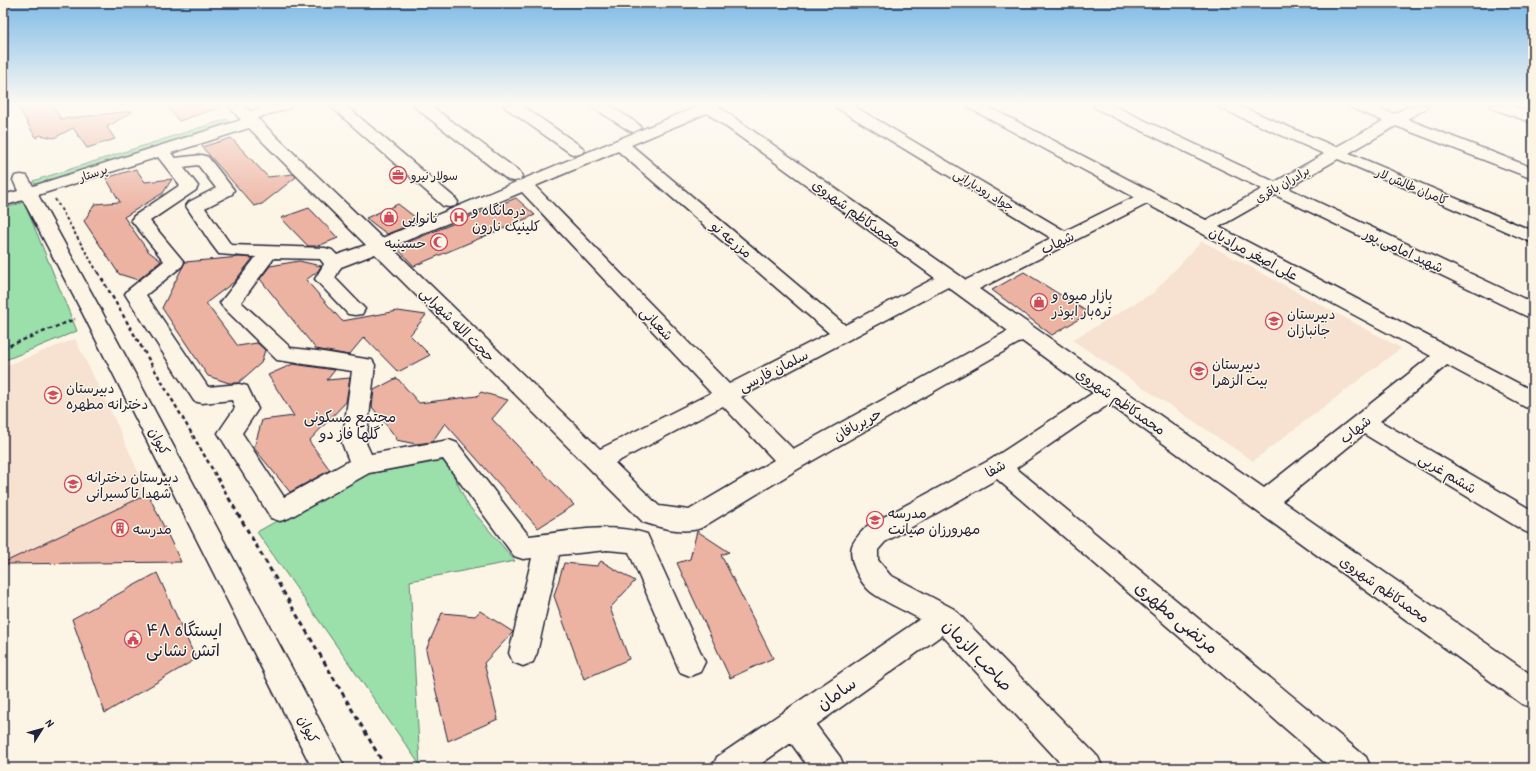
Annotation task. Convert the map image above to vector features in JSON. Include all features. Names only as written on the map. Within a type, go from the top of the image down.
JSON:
[{"type":"street","name":"پرستار","points":[[3,201],[25,187],[162,141]]},
{"type":"street","name":"پرستار","points":[[3,186],[25,187],[166,157],[195,141]]},
{"type":"street","name":"حجت الله شهرابی","points":[[271,141],[652,515],[692,521]]},
{"type":"street","points":[[378,141],[449,202]]},
{"type":"street","name":"شعبانی","points":[[468,141],[519,180],[790,462]]},
{"type":"street","points":[[563,141],[576,150]]},
{"type":"street","points":[[374,241],[519,180],[576,150],[597,141]]},
{"type":"street","points":[[355,309],[326,279],[334,263],[449,202],[519,180],[627,141]]},
{"type":"street","name":"محمدکاظم شهروی","points":[[753,141],[957,283],[1533,694]]},
{"type":"street","name":"جواد رودبارانی","points":[[902,141],[1064,238]]},
{"type":"street","name":"علی اصغر مرادیان","points":[[1043,141],[1533,401]]},
{"type":"street","name":"شهید امامی پور","points":[[1176,141],[1533,311]]},
{"type":"street","name":"کامران طالش لار","points":[[1308,141],[1533,238]]},
{"type":"street","name":"برادران باقری","points":[[1205,228],[1357,141]]},
{"type":"street","points":[[1449,141],[1533,174]]},
{"type":"street","name":"مزرعه نو","points":[[620,144],[843,334]]},
{"type":"street","points":[[166,157],[202,160],[226,190],[195,206],[226,250],[325,254],[334,263]]},
{"type":"street","points":[[166,157],[190,186],[140,220],[175,262],[135,294],[202,395],[238,392],[248,409],[230,433],[280,511],[363,465],[449,449],[523,548],[607,539],[638,542],[690,662]]},
{"type":"street","name":"کیوان","points":[[25,187],[203,524],[329,768]]},
{"type":"street","name":"شهاب","points":[[957,283],[1064,238],[1149,196]]},
{"type":"street","points":[[269,252],[230,303],[285,355],[364,365],[354,443],[363,465]]},
{"type":"street","name":"سلمان فارسی","points":[[597,462],[843,334],[957,283]]},
{"type":"street","name":"حریربافان","points":[[692,521],[790,462],[1023,331]]},
{"type":"street","name":"شهاب","points":[[1264,502],[1446,355]]},
{"type":"street","name":"شفا","points":[[876,534],[999,467],[1110,393]]},
{"type":"street","name":"ششم غربی","points":[[1363,422],[1533,524]]},
{"type":"street","name":"مرتضی مطهری","points":[[999,467],[1355,768]]},
{"type":"street","name":"صاحب الزمان","points":[[876,534],[865,547],[865,563],[880,583],[944,618],[1087,768]]},
{"type":"street","points":[[523,653],[548,545]]},
{"type":"street","name":"سامان","points":[[728,768],[944,618]]},
{"type":"street","points":[[794,722],[829,768]]},
{"type":"path","points":[[3,348],[92,312]]},
{"type":"shaded area","points":[[1202,241],[1401,348],[1253,461],[1072,340],[1153,293]]},
{"type":"shaded area","points":[[75,339],[116,422],[148,494],[3,563],[3,367]]},
{"type":"green space","points":[[158,141],[178,141],[37,186],[33,181]]},
{"type":"green space","points":[[24,202],[77,331],[3,361],[3,209]]},
{"type":"green space","points":[[446,460],[468,505],[515,561],[410,581],[420,765],[257,532],[357,476]]},
{"type":"building","points":[[82,141],[109,141],[87,148]]},
{"type":"building","points":[[221,141],[234,141],[268,177],[293,174],[296,177],[262,204],[254,206],[202,147]]},
{"type":"building","points":[[136,169],[145,182],[172,179],[163,193],[124,217],[148,251],[161,261],[138,280],[119,274],[84,221],[95,204],[120,202],[106,178]]},
{"type":"building","points":[[516,198],[535,215],[414,266],[396,247]]},
{"type":"building","name":"نانوایی","points":[[398,204],[420,221],[387,234],[366,218]]},
{"type":"building","points":[[309,208],[338,238],[318,246],[308,246],[281,218]]},
{"type":"building","points":[[240,257],[253,258],[234,282],[206,303],[238,346],[257,343],[265,350],[261,363],[238,383],[229,383],[208,376],[162,308],[185,262]]},
{"type":"building","points":[[299,261],[321,266],[318,271],[306,280],[342,321],[398,311],[426,315],[410,335],[430,355],[398,372],[364,337],[349,355],[316,349],[260,279],[270,266]]},
{"type":"building","name":"بازار میوه و تره‌بار ابوذر","points":[[1024,272],[1089,313],[1052,335],[992,290]]},
{"type":"building","points":[[293,364],[335,370],[327,380],[350,378],[346,402],[309,441],[330,470],[290,492],[254,448],[262,420],[294,416],[268,375]]},
{"type":"building","points":[[397,378],[419,403],[477,396],[481,392],[508,400],[492,419],[574,505],[538,528],[445,423],[432,442],[416,444],[396,440],[395,436],[372,407],[374,390]]},
{"type":"building","name":"مدرسه","points":[[148,494],[181,562],[3,564],[3,563]]},
{"type":"building","points":[[697,531],[729,552],[721,555],[773,658],[730,678],[677,563],[690,559]]},
{"type":"building","points":[[601,561],[635,581],[610,608],[629,659],[584,679],[554,596],[564,563],[597,566]]},
{"type":"building","name":"ایستگاه ۴۸ اتش نشانی","points":[[157,573],[196,659],[105,713],[72,619]]},
{"type":"building","points":[[480,611],[513,632],[484,663],[498,719],[448,741],[426,650],[442,613],[475,616]]},
{"type":"place","name":"سولار نیرو","points":[[398,175]]},
{"type":"place","name":"نانوایی","points":[[389,217]]},
{"type":"place","name":"درمانگاه و کلینیک نارون","points":[[459,217]]},
{"type":"place","name":"حسینیه","points":[[439,242]]},
{"type":"place","name":"بازار میوه و تره‌بار ابوذر","points":[[1039,302]]},
{"type":"place","name":"دبیرستان جانبازان","points":[[1274,321]]},
{"type":"place","name":"دبیرستان بیت الزهرا","points":[[1199,371]]},
{"type":"place","name":"دبیرستان دخترانه مطهره","points":[[53,395]]},
{"type":"place","name":"دبیرستان دخترانه شهدا تاکسیرانی","points":[[73,484]]},
{"type":"place","name":"مدرسه مهرورزان صیانت","points":[[875,520]]},
{"type":"place","name":"مدرسه","points":[[120,528]]},
{"type":"place","name":"ایستگاه ۴۸ اتش نشانی","points":[[133,639]]},
{"type":"district","name":"مجتمع مسکونی گلها فاز دو","points":[[350,424]]}]
